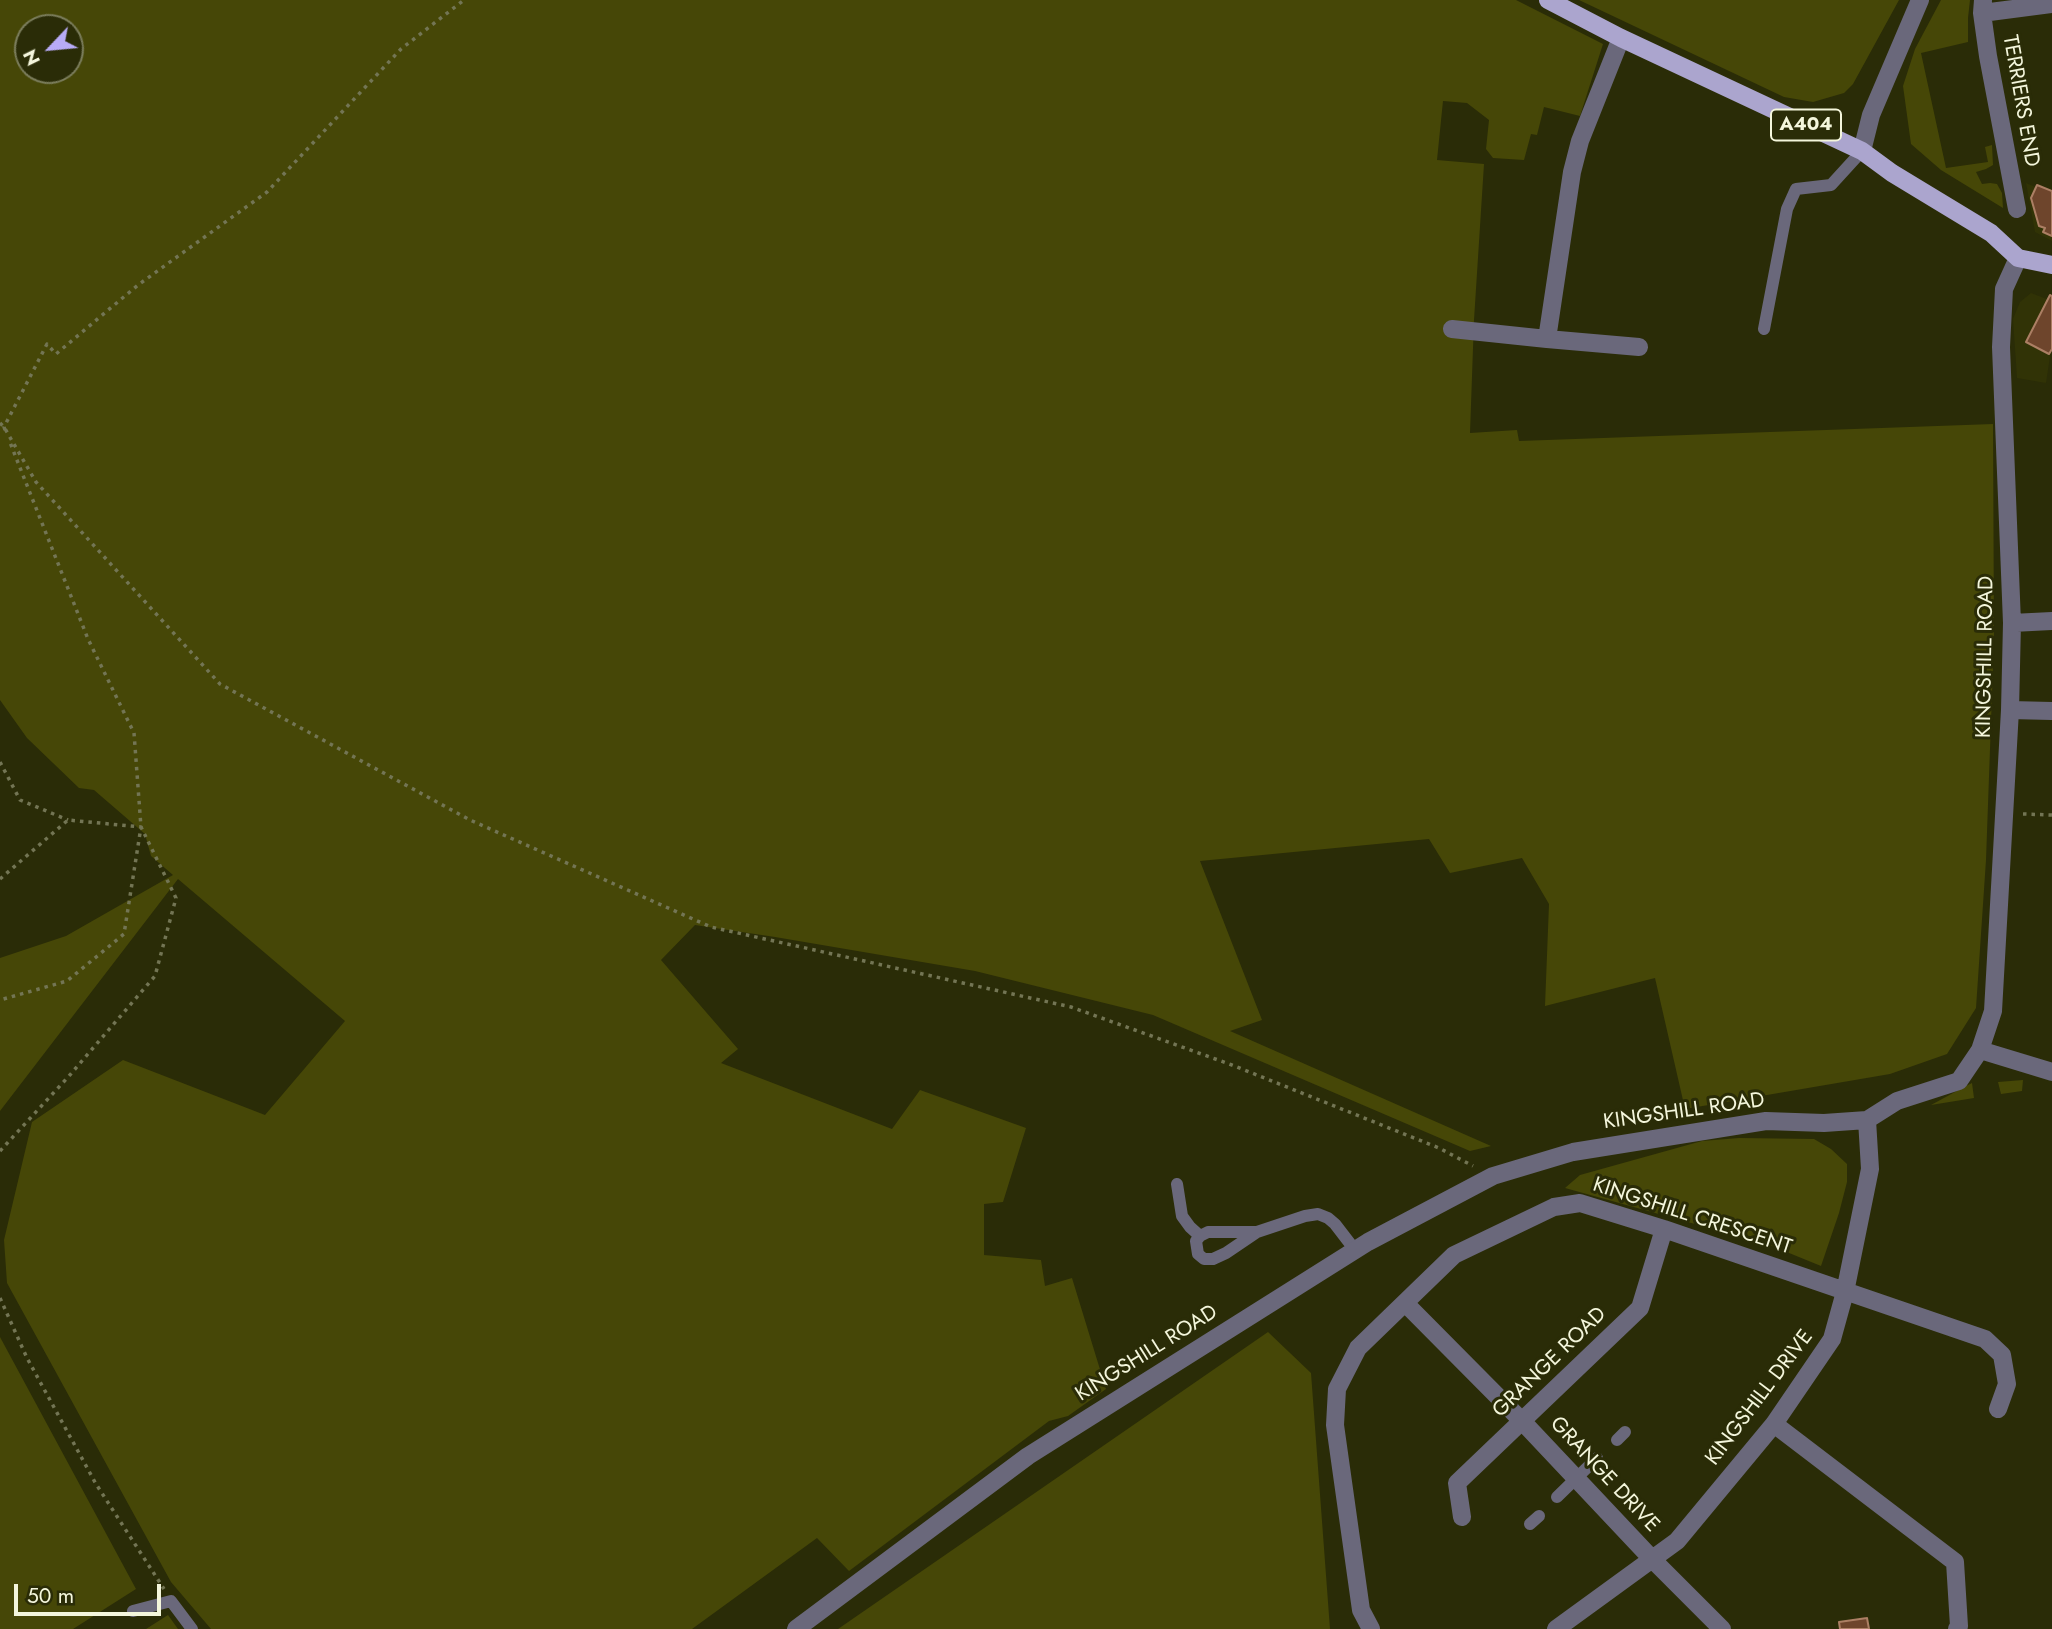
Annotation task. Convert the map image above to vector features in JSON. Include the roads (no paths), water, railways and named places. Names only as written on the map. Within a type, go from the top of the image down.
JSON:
[{"type":"main road","name":"A404","points":[[1548,0],[1863,151],[1892,173],[1991,233],[2018,258]]},
{"type":"main road","points":[[2018,258],[2052,265]]},
{"type":"street","points":[[1863,151],[1871,115],[1920,0]]},
{"type":"street","points":[[1982,6],[2052,4]]},
{"type":"street","name":"TERRIERS END","points":[[1982,6],[1993,88],[2017,209]]},
{"type":"street","points":[[1547,339],[1572,172],[1580,141],[1621,37]]},
{"type":"street","name":"KINGSHILL ROAD","points":[[796,1629],[1028,1456],[1355,1251],[1493,1176],[1573,1152],[1766,1121],[1824,1123],[1867,1120],[1897,1101],[1959,1081],[1980,1050],[1993,1011],[2010,710],[2012,623],[2001,347],[2004,289],[2018,258]]},
{"type":"street","points":[[1452,329],[1639,347]]},
{"type":"street","points":[[2012,623],[2052,621]]},
{"type":"street","points":[[2010,710],[2052,711]]},
{"type":"street","points":[[1980,1050],[2052,1072]]},
{"type":"street","name":"KINGSHILL DRIVE","points":[[1556,1629],[1677,1541],[1774,1424],[1832,1339],[1845,1292],[1870,1169],[1867,1120]]},
{"type":"street","name":"KINGSHILL CRESCENT","points":[[1371,1629],[1361,1610],[1335,1425],[1337,1389],[1358,1348],[1454,1255],[1554,1207],[1580,1203],[1986,1339],[2002,1355],[2007,1384],[1998,1409]]},
{"type":"street","name":"GRANGE ROAD","points":[[1462,1517],[1457,1483],[1640,1308],[1664,1230]]},
{"type":"street","name":"GRANGE DRIVE","points":[[1405,1303],[1722,1629]]},
{"type":"street","points":[[1774,1424],[1955,1562],[1957,1629]]},
{"type":"lane","points":[[1764,329],[1787,209],[1796,189],[1831,186],[1863,151]]},
{"type":"lane","points":[[1177,1184],[1182,1216],[1189,1227],[1200,1236]]},
{"type":"lane","points":[[1257,1232],[1208,1232],[1196,1241],[1198,1254],[1203,1259],[1213,1259],[1257,1232],[1318,1214],[1335,1224],[1355,1251]]},
{"type":"lane","points":[[1557,1497],[1597,1458]]},
{"type":"lane","points":[[133,1611],[171,1601],[192,1629]]}]
